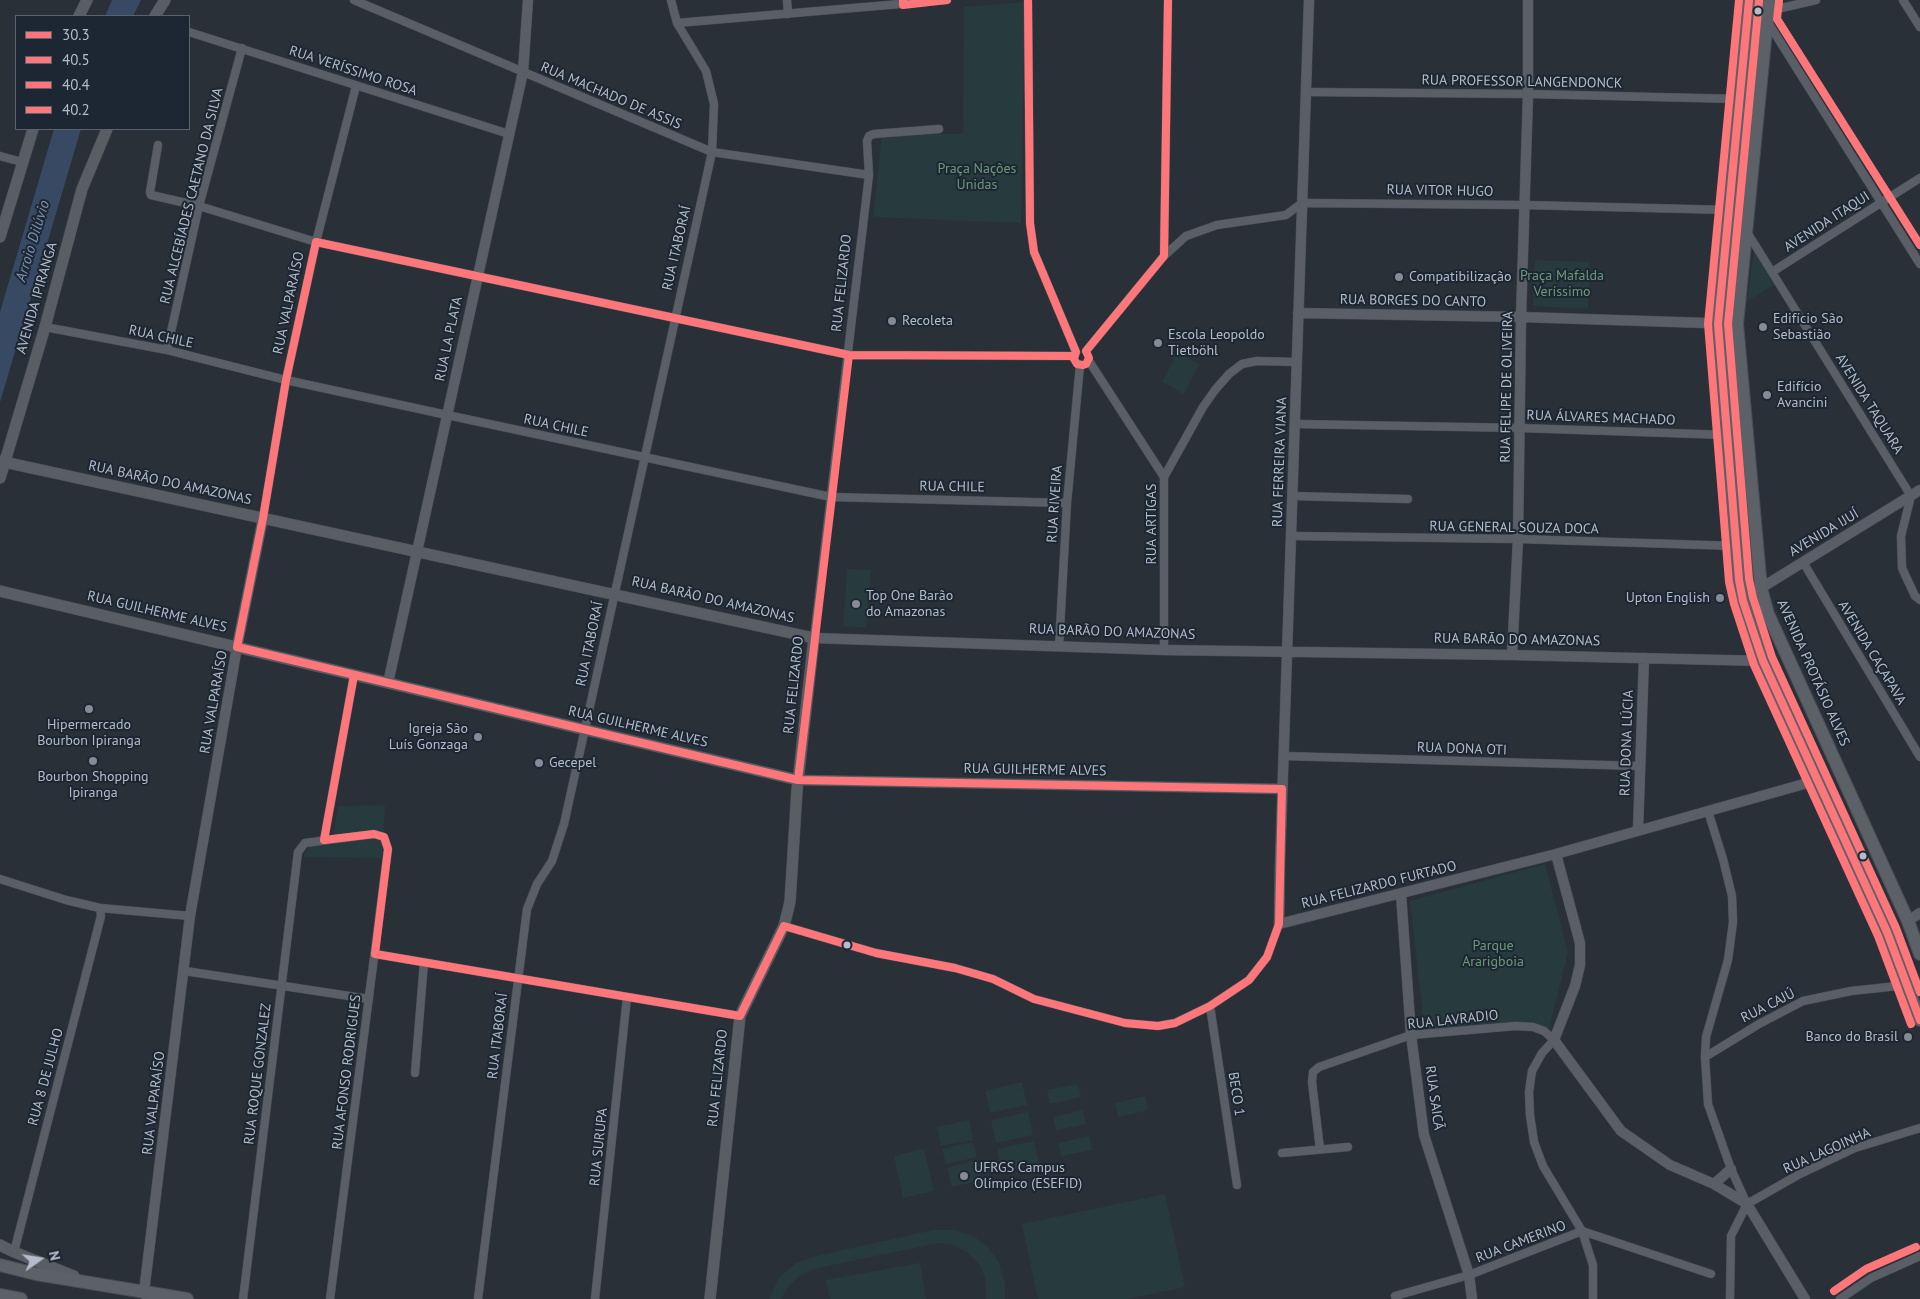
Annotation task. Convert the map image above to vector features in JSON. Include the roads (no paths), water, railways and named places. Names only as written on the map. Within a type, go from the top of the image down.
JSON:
[{"type":"main road","points":[[80,15],[87,0]]},
{"type":"main road","points":[[156,15],[165,0]]},
{"type":"main road","points":[[1749,0],[1718,324],[1736,546],[1743,601],[1763,661],[1887,932],[1920,1020]]},
{"type":"main road","name":"AVENIDA PROTÁSIO ALVES","points":[[1768,11],[1737,324],[1761,588],[1768,614],[1908,921],[1920,954]]},
{"type":"main road","points":[[0,237],[33,130]]},
{"type":"main road","name":"AVENIDA IPIRANGA","points":[[0,478],[2,462],[45,327],[82,189],[107,130]]},
{"type":"main road","name":"RUA BARÃO DO AMAZONAS","points":[[2,462],[416,550],[814,638]]},
{"type":"main road","name":"RUA GUILHERME ALVES","points":[[0,591],[798,780]]},
{"type":"main road","name":"RUA FELIZARDO","points":[[710,1299],[740,1016],[784,926],[790,902],[798,780],[814,638]]},
{"type":"main road","points":[[0,1245],[66,1274],[111,1287],[146,1296],[187,1299]]},
{"type":"main road","points":[[0,1265],[36,1274],[111,1287]]},
{"type":"main road","points":[[0,1295],[21,1299]]},
{"type":"street","name":"RUA MACHADO DE ASSIS","points":[[354,0],[712,152],[869,175]]},
{"type":"street","name":"RUA LA PLATA","points":[[388,683],[476,277],[523,72],[528,0]]},
{"type":"street","name":"RUA ITABORAÍ","points":[[478,1299],[527,909],[537,884],[552,862],[564,824],[643,457],[712,152],[714,104],[706,71],[678,23],[671,0]]},
{"type":"street","points":[[787,0],[788,14]]},
{"type":"street","points":[[678,23],[903,2],[946,0]]},
{"type":"street","points":[[1028,0],[1030,223],[1034,252],[1075,354],[1075,362],[1083,365],[1089,361],[1089,355],[1086,351]]},
{"type":"street","points":[[1086,351],[1164,256],[1168,0]]},
{"type":"street","name":"RUA FERREIRA VIANA","points":[[1279,924],[1309,0]]},
{"type":"street","name":"RUA FELIPE DE OLIVEIRA","points":[[1512,655],[1518,540],[1521,317],[1528,94],[1528,0]]},
{"type":"street","points":[[1816,0],[1768,11],[1920,264]]},
{"type":"street","points":[[1904,0],[1920,27]]},
{"type":"street","name":"RUA VERÍSSIMO ROSA","points":[[190,32],[509,134]]},
{"type":"street","name":"RUA ALCEBÍADES CAETANO DA SILVA","points":[[167,350],[200,206],[242,48]]},
{"type":"street","name":"RUA VALPARAÍSO","points":[[146,1296],[190,916],[237,647],[263,518],[286,380],[316,242],[356,86]]},
{"type":"street","name":"RUA PROFESSOR LANGENDONCK","points":[[1305,92],[1528,94],[1739,99]]},
{"type":"street","name":"RUA FELIZARDO","points":[[814,638],[869,175],[867,141],[869,136],[874,134],[939,130]]},
{"type":"street","points":[[158,145],[150,192],[152,195],[200,206],[316,242],[849,354],[1075,354],[1082,350],[1086,351]]},
{"type":"street","points":[[0,156],[22,162]]},
{"type":"street","name":"AVENIDA ITAQUI","points":[[1772,272],[1920,178]]},
{"type":"street","name":"RUA VITOR HUGO","points":[[1164,256],[1186,236],[1217,225],[1286,214],[1302,203],[1525,205],[1728,210]]},
{"type":"street","name":"AVENIDA TAQUARA","points":[[1746,232],[1916,493]]},
{"type":"street","name":"RUA BORGES DO CANTO","points":[[1298,313],[1521,317],[1737,324]]},
{"type":"street","name":"RUA CHILE","points":[[45,327],[167,350],[286,380],[831,497],[1067,503]]},
{"type":"street","name":"RUA ARTIGAS","points":[[1089,361],[1164,477],[1164,650]]},
{"type":"street","points":[[1164,477],[1203,407],[1229,374],[1242,364],[1257,361],[1297,362]]},
{"type":"street","name":"RUA RIVEIRA","points":[[1059,646],[1067,503],[1080,365]]},
{"type":"street","name":"RUA ÁLVARES MACHADO","points":[[1295,424],[1520,428],[1727,436]]},
{"type":"street","points":[[1916,493],[1902,536],[1902,568],[1916,596],[1920,600]]},
{"type":"street","name":"AVENIDA IJUÍ","points":[[1743,601],[1916,493]]},
{"type":"street","points":[[1293,496],[1408,499]]},
{"type":"street","name":"RUA GENERAL SOUZA DOCA","points":[[1292,536],[1736,546]]},
{"type":"street","name":"AVENIDA CAÇAPAVA","points":[[1803,562],[1920,757]]},
{"type":"street","name":"RUA BARÃO DO AMAZONAS","points":[[814,638],[1164,650],[1763,661]]},
{"type":"street","name":"RUA DONA LÚCIA","points":[[1638,830],[1644,658]]},
{"type":"street","points":[[324,840],[354,675]]},
{"type":"street","name":"RUA DONA OTI","points":[[1284,756],[1640,766]]},
{"type":"street","name":"RUA GUILHERME ALVES","points":[[798,780],[1282,789]]},
{"type":"street","name":"RUA FELIZARDO FURTADO","points":[[1279,924],[1556,854],[1818,780]]},
{"type":"street","points":[[1708,811],[1732,896],[1733,922],[1728,960],[1706,1037],[1705,1056],[1708,1104],[1731,1169],[1747,1204],[1805,1299]]},
{"type":"street","name":"RUA AFONSO RODRIGUES","points":[[324,840],[374,834],[384,837],[388,849],[330,1299]]},
{"type":"street","name":"RUA ROQUE GONZALEZ","points":[[243,1299],[298,852],[304,843],[324,840]]},
{"type":"street","points":[[1556,854],[1580,943],[1580,965],[1576,986],[1554,1040],[1542,1053],[1532,1071],[1528,1092],[1534,1142],[1543,1166],[1582,1231],[1593,1264],[1593,1299]]},
{"type":"street","points":[[0,879],[66,900],[100,908],[190,916]]},
{"type":"street","name":"RUA SAICÃ","points":[[1401,894],[1411,1035],[1424,1135],[1469,1275],[1472,1299]]},
{"type":"street","name":"RUA 8 DE JULHO","points":[[14,1252],[101,916],[100,908]]},
{"type":"street","points":[[1908,921],[1920,913]]},
{"type":"street","points":[[784,926],[876,953],[993,979],[1034,999],[1125,1023],[1158,1026],[1175,1023],[1210,1006],[1249,980],[1267,957],[1279,924]]},
{"type":"street","points":[[375,954],[740,1016]]},
{"type":"street","points":[[415,1073],[424,962]]},
{"type":"street","points":[[184,971],[282,984],[369,999]]},
{"type":"street","name":"RUA CAJÚ","points":[[1705,1056],[1758,1024],[1803,1001],[1851,991],[1907,985]]},
{"type":"street","name":"RUA SURUPA","points":[[595,1299],[627,997]]},
{"type":"street","name":"BECO 1","points":[[1210,1006],[1237,1185]]},
{"type":"street","name":"RUA LAVRADIO","points":[[1320,1149],[1312,1082],[1313,1072],[1325,1065],[1411,1035],[1516,1026],[1533,1027],[1544,1031],[1554,1040]]},
{"type":"street","points":[[1554,1040],[1621,1131],[1670,1165],[1714,1184],[1747,1204]]},
{"type":"street","name":"RUA LAGOINHA","points":[[1747,1204],[1798,1175],[1855,1148],[1920,1128]]},
{"type":"street","points":[[1282,1153],[1348,1147]]},
{"type":"street","points":[[1714,1184],[1731,1169]]},
{"type":"street","points":[[1730,1299],[1731,1236],[1747,1204]]},
{"type":"street","name":"RUA CAMERINO","points":[[1395,1296],[1469,1275],[1582,1231],[1711,1274]]},
{"type":"street","points":[[1840,1299],[1871,1278],[1920,1256]]},
{"type":"water","points":[[112,0],[141,0],[134,15],[105,15]]},
{"type":"water","name":"Arroio Dilúvio","points":[[54,130],[81,130],[0,402],[0,312]]},
{"type":"place","name":"Compatibilização","points":[[1399,277]]},
{"type":"place","name":"Recoleta","points":[[892,321]]},
{"type":"place","name":"Edifício São Sebastião","points":[[1763,327]]},
{"type":"place","name":"Escola Leopoldo Tietböhl","points":[[1158,343]]},
{"type":"place","name":"Edifício Avancini","points":[[1767,395]]},
{"type":"place","name":"Upton English","points":[[1720,598]]},
{"type":"place","name":"Top One Barão do Amazonas","points":[[856,604]]},
{"type":"place","name":"Hipermercado Bourbon Ipiranga","points":[[89,709]]},
{"type":"place","name":"Igreja São Luís Gonzaga","points":[[478,737]]},
{"type":"place","name":"Bourbon Shopping Ipiranga","points":[[93,761]]},
{"type":"place","name":"Gecepel","points":[[539,763]]},
{"type":"place","name":"Banco do Brasil","points":[[1908,1037]]},
{"type":"place","name":"UFRGS Campus Olímpico (ESEFID)","points":[[964,1176]]},
{"type":"park label","name":"Praça Nações Unidas","points":[[977,177]]},
{"type":"park label","name":"Praça Mafalda Veríssimo","points":[[1562,284]]},
{"type":"park label","name":"Parque Ararigboia","points":[[1493,954]]}]
